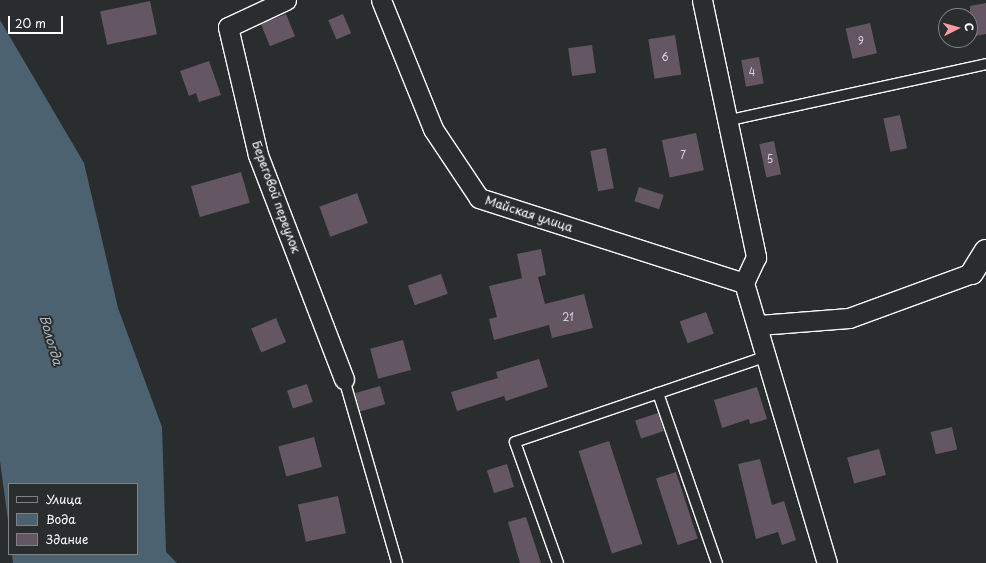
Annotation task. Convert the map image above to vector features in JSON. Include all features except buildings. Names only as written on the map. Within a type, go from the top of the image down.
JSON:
[{"type":"street","name":"Береговой переулок","points":[[286,0],[228,27],[258,155],[344,379]]},
{"type":"street","name":"Майская улица","points":[[381,0],[433,129],[479,198],[744,283]]},
{"type":"street","points":[[702,0],[730,120],[756,257],[744,283],[759,325],[827,563]]},
{"type":"street","points":[[759,325],[849,318],[972,273],[986,251]]},
{"type":"lane","points":[[730,120],[986,64]]},
{"type":"lane","points":[[558,563],[515,442],[768,356]]},
{"type":"lane","points":[[344,379],[397,563]]},
{"type":"lane","points":[[658,393],[717,563]]},
{"type":"water","name":"Вологда","points":[[0,20],[84,163],[118,308],[162,427],[166,552],[177,563],[13,563],[12,555],[138,555],[138,483],[8,483],[8,521],[0,461]]}]
